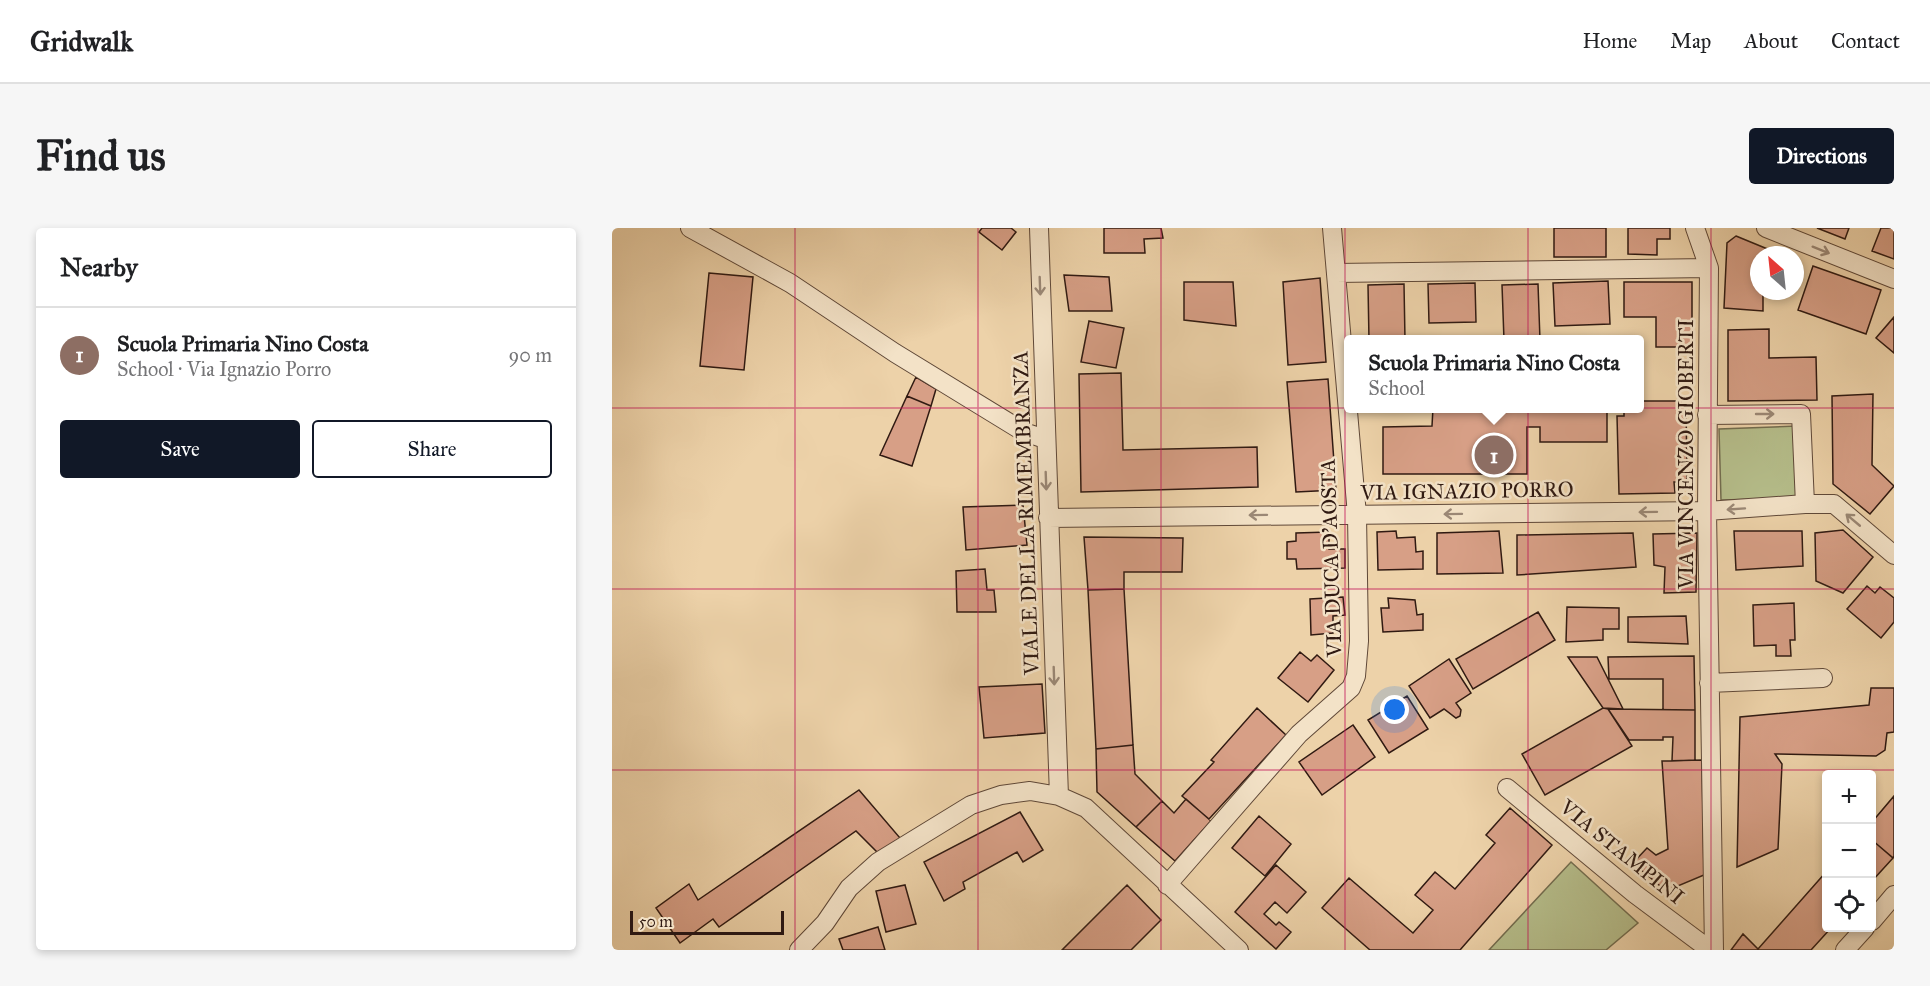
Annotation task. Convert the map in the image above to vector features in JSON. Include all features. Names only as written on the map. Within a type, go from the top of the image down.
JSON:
[{"type":"street","points":[[690,228],[790,283],[895,352],[1024,432],[1045,439]]},
{"type":"street","name":"VIALE DELLA RIMEMBRANZA","points":[[1039,228],[1047,518],[1059,796]]},
{"type":"street","name":"VIA DUCA D'AOSTA","points":[[1332,228],[1344,365]]},
{"type":"street","name":"VIA VINCENZO GIOBERTI","points":[[1695,228],[1709,268],[1707,511],[1712,950]]},
{"type":"street","points":[[1766,228],[1894,279]]},
{"type":"street","points":[[1336,273],[1709,268]]},
{"type":"street","name":"VIA DUCA D'AOSTA","points":[[1167,885],[1299,734],[1351,688],[1356,676],[1359,641],[1357,514],[1348,413]]},
{"type":"street","points":[[1707,415],[1801,414],[1805,504]]},
{"type":"street","name":"VIA IGNAZIO PORRO","points":[[1047,518],[1707,511],[1834,504],[1894,555]]},
{"type":"street","points":[[1709,683],[1823,678]]},
{"type":"street","name":"VIA STAMPINI","points":[[1507,788],[1635,894],[1712,950]]},
{"type":"street","points":[[799,950],[825,923],[849,888],[878,862],[971,805],[1001,795],[1030,791],[1059,796],[1086,808],[1239,950]]},
{"type":"street","points":[[1845,950],[1861,932]]},
{"type":"green space","points":[[1797,426],[1799,498],[1721,500],[1719,429]]},
{"type":"green space","points":[[1571,862],[1638,923],[1606,950],[1489,950]]},
{"type":"building","points":[[982,228],[1011,228],[1016,232],[1002,250],[979,232]]},
{"type":"building","points":[[1104,228],[1161,228],[1163,238],[1144,239],[1145,253],[1104,253]]},
{"type":"building","points":[[1554,228],[1606,228],[1606,257],[1554,257]]},
{"type":"building","points":[[1628,228],[1670,228],[1670,239],[1657,239],[1657,255],[1628,254]]},
{"type":"building","points":[[1817,228],[1849,228],[1845,239]]},
{"type":"building","points":[[1881,228],[1894,228],[1894,259],[1872,251]]},
{"type":"building","points":[[1736,236],[1760,246],[1750,246],[1750,300],[1763,300],[1763,311],[1724,308],[1727,243]]},
{"type":"building","points":[[1813,266],[1881,290],[1866,334],[1798,310],[1801,300],[1804,300],[1804,292]]},
{"type":"building","points":[[709,273],[753,277],[744,370],[700,366]]},
{"type":"building","points":[[1064,275],[1109,277],[1112,311],[1069,311]]},
{"type":"building","points":[[1320,278],[1326,362],[1288,365],[1283,282]]},
{"type":"building","points":[[1608,281],[1610,324],[1555,326],[1553,283]]},
{"type":"building","points":[[1184,282],[1233,282],[1236,326],[1184,320]]},
{"type":"building","points":[[1624,282],[1692,282],[1692,347],[1656,347],[1656,317],[1624,317]]},
{"type":"building","points":[[1475,283],[1476,322],[1429,323],[1428,284]]},
{"type":"building","points":[[1404,284],[1405,335],[1369,335],[1368,285]]},
{"type":"building","points":[[1538,284],[1540,335],[1504,335],[1502,285]]},
{"type":"building","points":[[1894,317],[1894,353],[1876,338]]},
{"type":"building","points":[[1089,321],[1124,328],[1116,368],[1081,362]]},
{"type":"building","points":[[1769,329],[1769,358],[1816,357],[1817,400],[1728,401],[1728,330]]},
{"type":"building","points":[[1121,373],[1123,450],[1257,447],[1258,487],[1081,492],[1079,374]]},
{"type":"building","points":[[916,377],[936,389],[931,406],[907,396]]},
{"type":"building","points":[[1328,379],[1336,490],[1296,492],[1287,382]]},
{"type":"building","points":[[1873,394],[1872,465],[1894,486],[1870,514],[1833,484],[1832,396]]},
{"type":"building","points":[[907,396],[931,406],[912,466],[880,455]]},
{"type":"building","points":[[1644,401],[1686,401],[1687,482],[1674,482],[1675,493],[1619,494],[1617,416],[1624,416],[1624,413],[1644,413]]},
{"type":"building","points":[[1433,413],[1607,413],[1607,442],[1540,442],[1540,427],[1527,427],[1527,474],[1383,474],[1383,427],[1432,426]]},
{"type":"building","points":[[1023,505],[1027,545],[966,550],[963,507]]},
{"type":"building","points":[[1843,530],[1873,557],[1843,593],[1816,581],[1815,533]]},
{"type":"building","points":[[1396,531],[1397,538],[1415,537],[1416,552],[1423,551],[1423,569],[1378,570],[1377,532]]},
{"type":"building","points":[[1499,531],[1503,573],[1437,574],[1437,533]]},
{"type":"building","points":[[1734,531],[1802,531],[1803,566],[1736,570]]},
{"type":"building","points":[[1329,532],[1329,549],[1345,549],[1345,568],[1297,569],[1296,559],[1287,559],[1287,542],[1296,541],[1296,533]]},
{"type":"building","points":[[1633,533],[1636,567],[1517,575],[1517,535]]},
{"type":"building","points":[[1697,533],[1696,592],[1664,593],[1665,567],[1654,565],[1653,534]]},
{"type":"building","points":[[1084,537],[1183,538],[1182,572],[1124,572],[1124,589],[1088,590]]},
{"type":"building","points":[[985,569],[987,590],[994,590],[996,612],[957,612],[956,571]]},
{"type":"building","points":[[1867,586],[1875,593],[1880,587],[1894,598],[1894,622],[1881,638],[1847,609]]},
{"type":"building","points":[[1124,589],[1133,745],[1096,749],[1088,590]]},
{"type":"building","points":[[1343,597],[1345,615],[1333,616],[1333,633],[1311,635],[1310,599]]},
{"type":"building","points":[[1388,598],[1415,600],[1417,615],[1423,614],[1423,630],[1383,632],[1381,608],[1389,608]]},
{"type":"building","points":[[1794,603],[1795,640],[1790,640],[1791,656],[1776,656],[1776,645],[1754,646],[1753,605]]},
{"type":"building","points":[[1567,607],[1619,608],[1619,629],[1603,629],[1603,640],[1566,642]]},
{"type":"building","points":[[1538,612],[1555,640],[1473,689],[1456,659]]},
{"type":"building","points":[[1686,616],[1688,644],[1628,642],[1628,617]]},
{"type":"building","points":[[1300,652],[1311,661],[1317,655],[1334,670],[1308,702],[1278,678]]},
{"type":"building","points":[[1694,656],[1695,710],[1663,710],[1663,679],[1609,679],[1608,657]]},
{"type":"building","points":[[1568,657],[1597,657],[1623,709],[1603,708]]},
{"type":"building","points":[[1449,659],[1471,693],[1456,703],[1461,710],[1460,716],[1456,718],[1444,709],[1430,718],[1409,686]]},
{"type":"building","points":[[1042,684],[1045,733],[984,738],[979,687]]},
{"type":"building","points":[[1871,688],[1894,688],[1894,732],[1887,733],[1885,750],[1876,756],[1775,754],[1782,764],[1778,849],[1737,867],[1740,717],[1869,705]]},
{"type":"building","points":[[1407,696],[1428,729],[1389,753],[1368,720]]},
{"type":"building","points":[[1257,708],[1286,735],[1209,819],[1182,796],[1214,762],[1211,760]]},
{"type":"building","points":[[1603,708],[1608,709],[1632,746],[1545,795],[1522,754]]},
{"type":"building","points":[[1608,709],[1695,710],[1695,760],[1672,761],[1673,737],[1663,737],[1663,740],[1629,740]]},
{"type":"building","points":[[1353,725],[1375,757],[1322,795],[1299,762]]},
{"type":"building","points":[[1133,745],[1135,774],[1162,801],[1136,827],[1097,792],[1096,749]]},
{"type":"building","points":[[1702,760],[1704,875],[1666,891],[1633,863],[1647,848],[1656,855],[1668,849],[1662,761]]},
{"type":"building","points":[[859,790],[900,838],[878,853],[856,831],[719,927],[713,919],[680,943],[656,908],[689,884],[698,900]]},
{"type":"building","points":[[1894,796],[1893,858],[1876,843],[1876,817]]},
{"type":"building","points":[[1186,799],[1211,821],[1175,861],[1136,827],[1162,801],[1174,813]]},
{"type":"building","points":[[1510,808],[1552,845],[1460,950],[1370,950],[1322,908],[1349,878],[1413,933],[1433,910],[1415,895],[1435,872],[1455,889],[1495,843],[1486,835]]},
{"type":"building","points":[[1020,812],[1043,850],[1023,862],[1017,852],[963,882],[965,889],[944,901],[924,862]]},
{"type":"building","points":[[1259,816],[1291,844],[1265,876],[1232,848]]},
{"type":"building","points":[[1876,843],[1893,858],[1876,877]]},
{"type":"building","points":[[1276,865],[1306,892],[1287,913],[1275,902],[1264,914],[1276,925],[1279,922],[1291,932],[1276,949],[1235,912]]},
{"type":"building","points":[[1822,877],[1822,932],[1827,932],[1811,950],[1731,950],[1743,934],[1758,949]]},
{"type":"building","points":[[905,885],[916,924],[886,932],[876,891]]},
{"type":"building","points":[[1127,885],[1161,920],[1131,950],[1062,950]]},
{"type":"building","points":[[878,927],[885,950],[843,950],[839,939]]},
{"type":"place","name":"Scuola Primaria Nino Costa","points":[[1494,455]]}]
